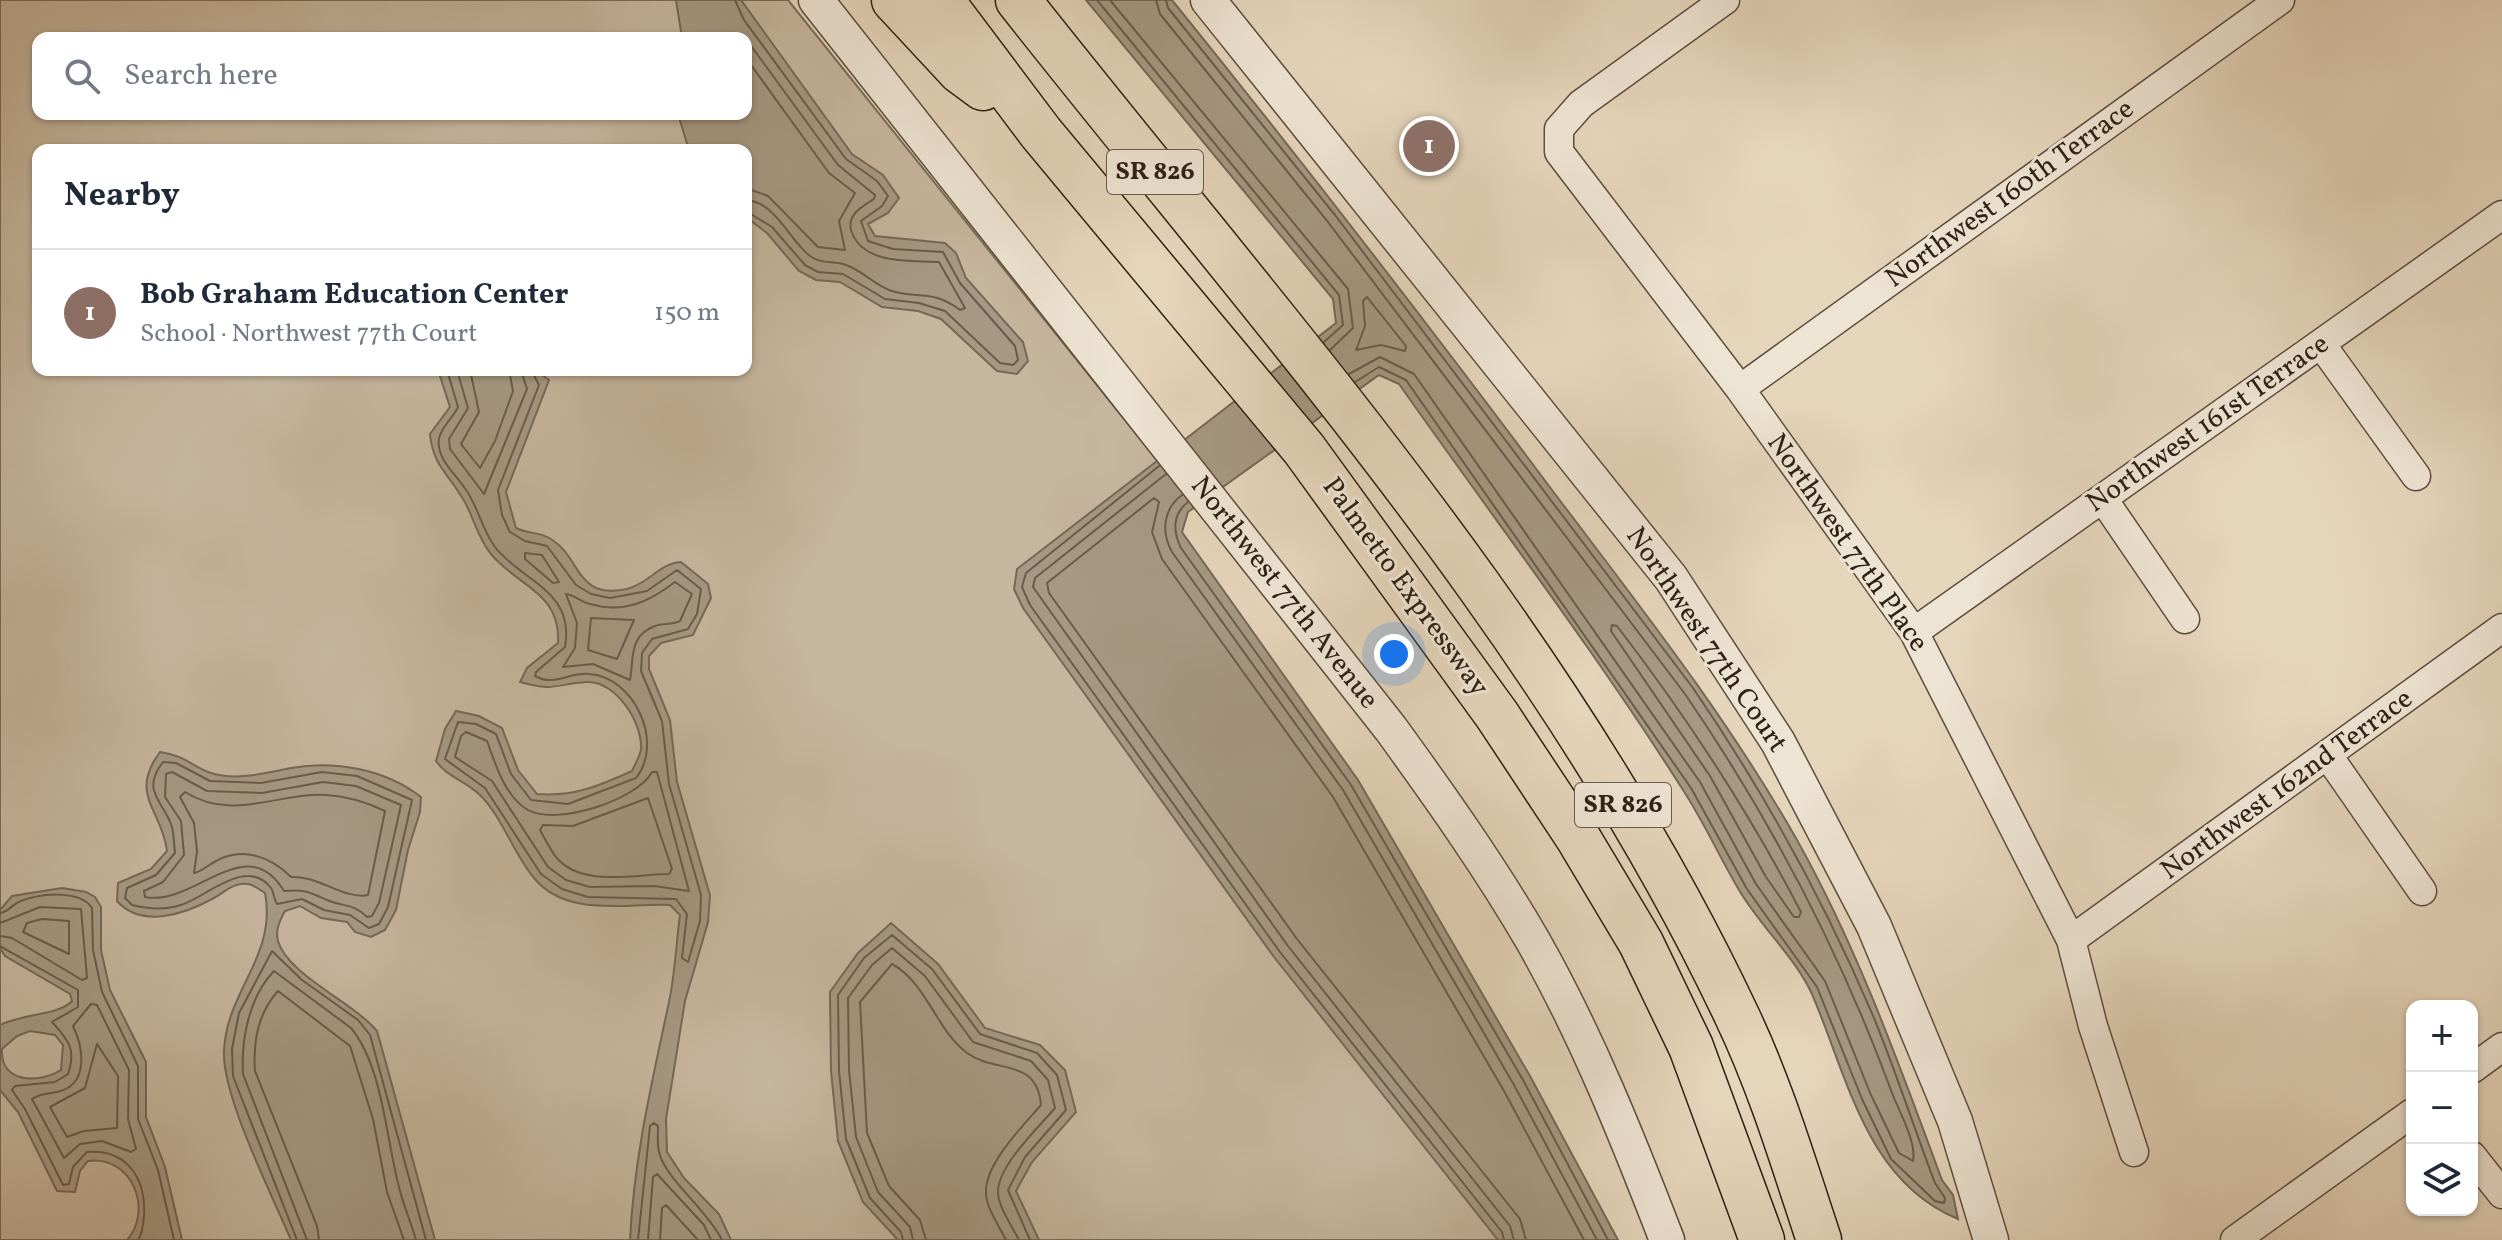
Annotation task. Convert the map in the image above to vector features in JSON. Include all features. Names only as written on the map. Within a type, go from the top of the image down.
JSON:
[{"type":"highway","points":[[894,0],[960,71],[1041,133]]},
{"type":"highway","name":"Palmetto Expressway","points":[[941,0],[1041,133],[1304,449],[1497,715],[1577,836],[1641,943],[1691,1047],[1762,1240]]},
{"type":"highway","name":"SR 826","points":[[1018,0],[1352,412],[1540,671],[1681,906],[1738,1018],[1819,1240]]},
{"type":"street","name":"Northwest 77th Avenue","points":[[816,0],[1225,516],[1391,729],[1457,820],[1533,942],[1578,1030],[1667,1240]]},
{"type":"street","name":"Northwest 77th Court","points":[[1208,0],[1671,578],[1778,742],[1874,926],[1955,1121],[1991,1240]]},
{"type":"street","name":"Northwest 77th Place","points":[[1725,0],[1581,104],[1559,129],[1559,152],[1740,389],[1914,632],[2071,940],[2093,1026],[2134,1152]]},
{"type":"street","name":"Northwest 160th Terrace","points":[[1740,389],[2280,0]]},
{"type":"street","name":"Northwest 161st Terrace","points":[[1914,632],[2502,215]]},
{"type":"street","points":[[2321,344],[2416,476]]},
{"type":"street","points":[[2103,499],[2185,619]]},
{"type":"street","name":"Northwest 162nd Terrace","points":[[2071,940],[2329,757],[2502,628]]},
{"type":"street","points":[[2329,757],[2422,891]]},
{"type":"street","points":[[2478,1065],[2502,1047]]},
{"type":"street","points":[[2235,1240],[2406,1117]]},
{"type":"street","points":[[2478,1164],[2502,1194]]},
{"type":"shaded area","points":[[0,0],[788,0],[1161,465],[1020,583],[1511,1240],[0,1240]]},
{"type":"water","points":[[676,0],[741,0],[852,154],[883,175],[899,198],[888,213],[868,224],[875,236],[945,243],[956,253],[966,278],[1023,342],[1028,361],[1017,374],[997,371],[941,319],[918,311],[882,307],[840,282],[816,280],[799,271],[767,233],[752,222],[752,144],[687,144],[680,120],[752,120],[752,32],[681,32]]},
{"type":"water","points":[[1086,0],[1172,0],[1412,304],[1680,661],[1770,794],[1819,881],[1876,1007],[1942,1180],[1953,1195],[1958,1219],[1927,1202],[1901,1180],[1881,1153],[1864,1124],[1805,980],[1747,903],[1691,802],[1615,687],[1399,384],[1379,375],[1188,512],[1182,532],[1358,780],[1530,1076],[1618,1240],[1498,1240],[1274,957],[1023,608],[1014,589],[1017,569],[1336,323],[1333,299]]},
{"type":"water","points":[[440,376],[544,376],[549,380],[506,492],[516,528],[551,539],[569,556],[588,583],[598,588],[610,591],[627,589],[667,566],[681,562],[708,584],[711,598],[693,635],[661,643],[649,656],[649,669],[670,720],[677,782],[710,895],[708,922],[685,1001],[666,1119],[667,1152],[684,1178],[719,1214],[731,1240],[630,1240],[640,1149],[671,991],[680,915],[670,905],[580,904],[548,891],[527,868],[488,804],[475,790],[436,761],[445,729],[456,711],[479,716],[502,728],[518,770],[537,794],[574,792],[632,771],[641,748],[632,715],[608,688],[587,682],[548,687],[520,682],[527,668],[558,643],[557,626],[553,612],[545,601],[491,554],[463,499],[434,454],[430,434],[450,407]]},
{"type":"water","points":[[160,752],[177,756],[204,771],[231,776],[307,766],[342,766],[375,773],[421,797],[396,910],[385,930],[371,937],[355,932],[347,922],[321,918],[300,906],[285,911],[278,925],[277,937],[294,965],[377,1031],[435,1240],[291,1240],[249,1145],[225,1069],[227,1029],[264,936],[267,915],[265,893],[250,885],[238,884],[190,909],[151,917],[127,910],[117,901],[118,883],[151,869],[167,851],[147,791],[151,767]]},
{"type":"water","points":[[62,888],[86,892],[95,897],[101,907],[101,950],[110,990],[146,1062],[146,1117],[165,1167],[182,1240],[127,1240],[135,1227],[138,1200],[134,1187],[116,1166],[103,1161],[88,1161],[80,1171],[75,1192],[57,1191],[18,1112],[0,1090],[0,1025],[59,1009],[72,1001],[70,994],[5,956],[0,948],[0,910],[12,896]],"holes":[[[30,1031],[55,1035],[63,1045],[61,1070],[52,1075],[22,1078],[7,1069],[2,1049],[17,1036]]]},
{"type":"water","points":[[891,923],[938,964],[985,1028],[1040,1045],[1065,1070],[1076,1112],[1032,1162],[1016,1191],[1039,1240],[898,1240],[863,1202],[838,1141],[831,1071],[830,992],[858,953]]},
{"type":"place","name":"Bob Graham Education Center","points":[[1429,146]]}]
